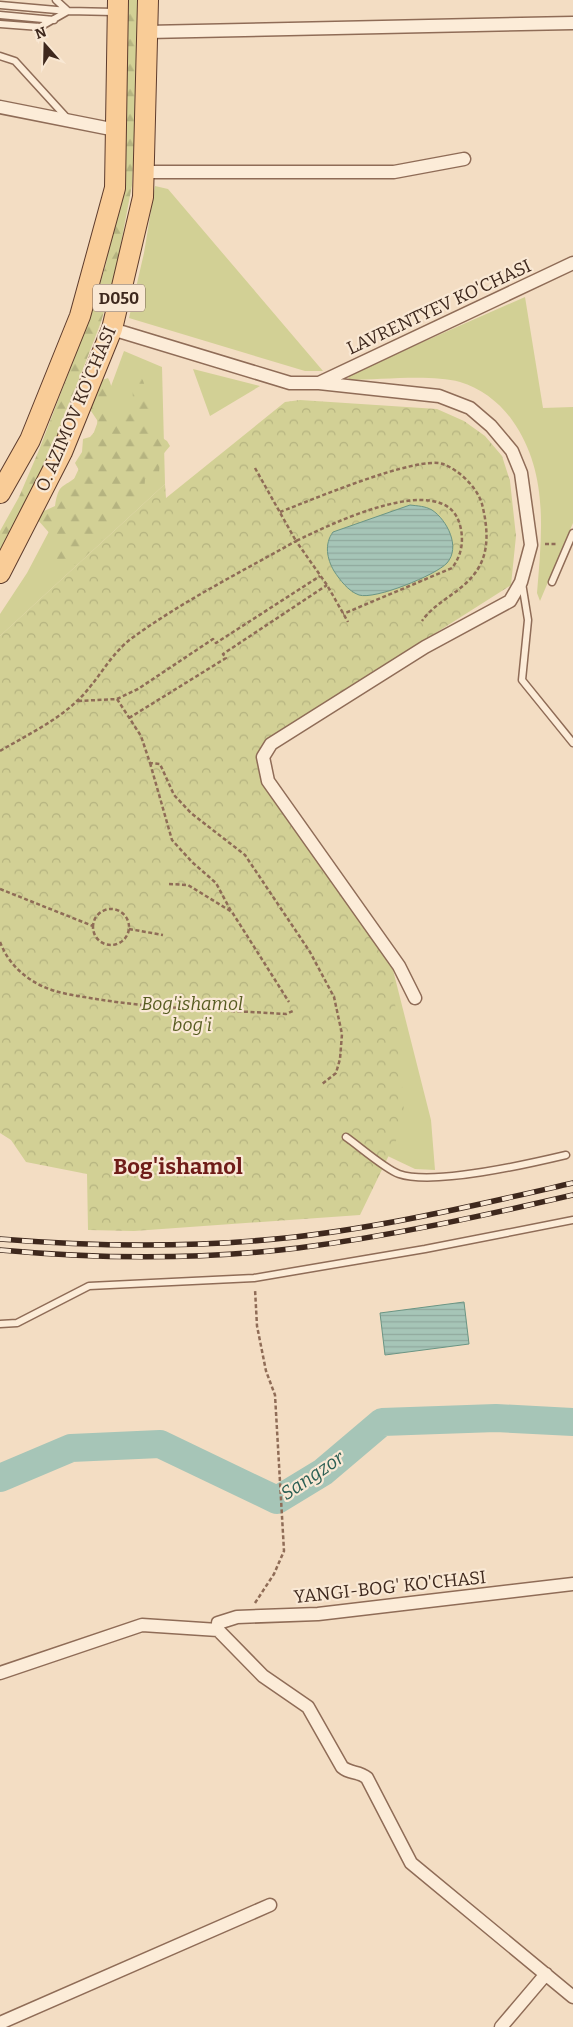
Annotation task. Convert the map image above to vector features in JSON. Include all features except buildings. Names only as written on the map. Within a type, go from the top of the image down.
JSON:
[{"type":"main road","name":"O. AZIMOV KO'CHASI","points":[[0,572],[62,452],[112,329],[143,197],[148,0]]},
{"type":"main road","name":"O. AZIMOV KO'CHASI","points":[[0,493],[30,440],[80,316],[115,188],[118,6]]},
{"type":"street","points":[[147,32],[573,23]]},
{"type":"street","points":[[2,106],[116,130]]},
{"type":"street","points":[[145,172],[394,172],[464,159]]},
{"type":"street","name":"LAVRENTYEV KO'CHASI","points":[[320,383],[573,263]]},
{"type":"street","points":[[112,329],[290,384],[320,383],[439,396],[470,408],[491,426],[512,451],[521,473],[531,545],[521,582],[510,601],[425,647],[271,744],[263,757],[268,781],[399,966],[415,998]]},
{"type":"street","name":"YANGI-BOG' KO'CHASI","points":[[218,1630],[218,1623],[246,1616],[337,1612],[573,1584]]},
{"type":"street","points":[[0,1673],[142,1625],[218,1630],[263,1676],[308,1707],[342,1767],[347,1771],[360,1772],[367,1778],[411,1863],[573,1997]]},
{"type":"street","points":[[0,2023],[270,1905]]},
{"type":"street","points":[[501,2027],[546,1974]]},
{"type":"lane","points":[[56,0],[68,11]]},
{"type":"lane","points":[[0,5],[68,11],[118,6]]},
{"type":"lane","points":[[0,24],[40,27],[68,11]]},
{"type":"lane","points":[[0,15],[54,20]]},
{"type":"lane","points":[[0,56],[15,61],[68,119]]},
{"type":"lane","points":[[552,582],[573,533]]},
{"type":"lane","points":[[521,582],[528,620],[522,680],[573,743]]},
{"type":"lane","points":[[346,1136],[399,1174],[434,1178],[518,1166],[566,1155]]},
{"type":"lane","points":[[0,1324],[17,1323],[89,1286],[254,1278],[425,1249],[573,1220]]},
{"type":"path","points":[[280,512],[362,480],[416,465],[442,464],[462,475],[480,497],[488,525],[484,555],[479,568],[457,593],[428,613],[422,621]]},
{"type":"path","points":[[255,468],[296,541],[327,585],[348,622]]},
{"type":"path","points":[[0,751],[60,715],[78,701],[130,639],[208,591],[296,541],[333,523],[378,506],[404,500],[434,502],[449,508],[458,516],[462,532],[462,547],[460,559],[452,568],[343,614]]},
{"type":"path","points":[[531,545],[569,543]]},
{"type":"path","points":[[78,701],[117,699],[138,689],[213,639],[216,644],[320,576]]},
{"type":"path","points":[[129,718],[226,658],[223,654],[327,585]]},
{"type":"path","points":[[117,699],[141,736],[172,840],[192,862],[216,883],[232,912],[289,1002]]},
{"type":"path","points":[[150,764],[160,764],[174,795],[191,813],[245,855],[305,944],[334,997],[342,1034],[340,1059],[336,1073],[322,1084]]},
{"type":"path","points":[[169,884],[188,885],[232,912]]},
{"type":"path","points":[[0,889],[93,926]]},
{"type":"path","points":[[109,909],[115,910],[125,917],[129,929],[124,940],[112,945],[106,945],[96,938],[93,926],[98,915],[109,909]]},
{"type":"path","points":[[129,929],[163,935]]},
{"type":"path","points":[[0,942],[4,953],[23,974],[45,987],[80,996],[127,1004],[286,1014],[295,1010]]},
{"type":"path","points":[[246,1616],[274,1574],[284,1550],[275,1396],[266,1371],[257,1326],[254,1278]]},
{"type":"green space","points":[[127,0],[139,0],[140,19],[132,185],[116,270],[101,322],[51,452],[0,555],[0,531],[19,497],[39,450],[90,317],[106,264],[121,183]]},
{"type":"green space","points":[[155,186],[168,189],[323,371],[305,371],[129,318],[144,253]]},
{"type":"green space","points":[[525,297],[543,408],[573,407],[573,523],[540,601],[537,593],[541,525],[537,482],[532,460],[524,440],[507,414],[483,392],[460,382],[434,378],[349,380],[348,375]]},
{"type":"green space","points":[[124,351],[162,367],[165,484],[0,636],[0,614],[27,573],[56,518],[87,451]]},
{"type":"green space","points":[[193,369],[260,386],[210,416]]},
{"type":"green space","points":[[136,376],[141,377],[145,385],[148,402],[152,409],[149,429],[167,441],[170,446],[160,458],[159,473],[145,479],[144,495],[128,508],[125,516],[80,562],[70,566],[64,565],[55,559],[52,536],[37,519],[42,512],[55,506],[60,489],[79,475],[79,470],[75,463],[82,452],[83,439],[90,437],[98,428],[97,420],[89,408],[102,380],[108,378],[111,387],[112,397],[109,416],[119,422],[124,418],[124,408],[133,400],[132,378]]},
{"type":"green space","name":"Bog'ishamol bog'i","points":[[300,400],[437,409],[464,421],[485,436],[502,456],[510,481],[516,536],[511,585],[264,742],[258,758],[264,783],[392,966],[405,1122],[360,1215],[134,1231],[88,1230],[87,1174],[26,1162],[11,1140],[0,1133],[0,636],[165,484],[166,498],[285,402]]},
{"type":"green space","points":[[229,734],[264,742],[259,753],[258,763],[264,783],[392,966],[431,1120],[435,1170],[415,1169],[373,1149]]},
{"type":"shaded area","points":[[410,505],[432,510],[443,520],[450,534],[453,549],[447,563],[419,580],[378,594],[367,596],[351,591],[339,578],[330,562],[328,541],[333,532]]},
{"type":"shaded area","points":[[464,1302],[469,1344],[385,1355],[380,1313]]},
{"type":"waterway","name":"Sangzor","points":[[0,1478],[71,1448],[160,1444],[277,1500],[323,1472],[382,1422],[496,1418],[573,1422]]},
{"type":"railway","points":[[0,1239],[110,1245],[184,1245],[258,1241],[400,1221],[573,1183]]},
{"type":"railway","points":[[0,1250],[74,1255],[149,1257],[261,1252],[333,1243],[402,1231],[573,1195]]},
{"type":"district","name":"Bog'ishamol","points":[[178,1166]]}]
